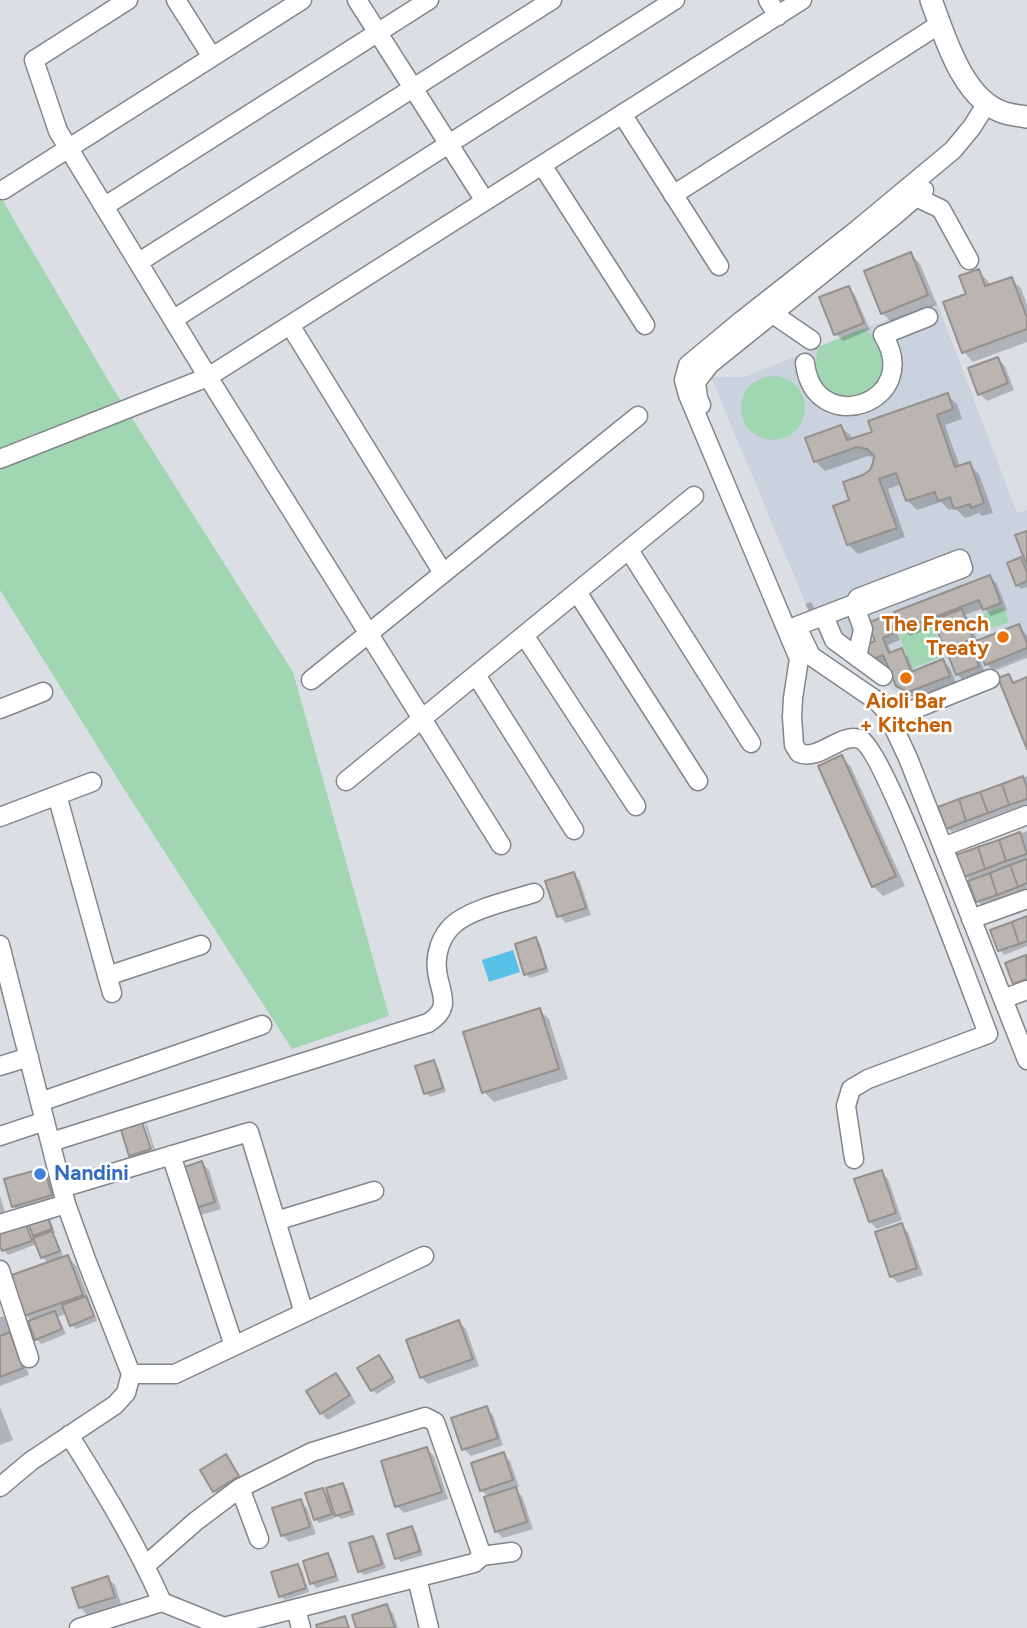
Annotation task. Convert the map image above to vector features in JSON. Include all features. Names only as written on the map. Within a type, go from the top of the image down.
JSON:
[{"type":"main road","points":[[931,0],[952,55],[972,91],[1003,113],[1027,117]]},
{"type":"street","points":[[128,0],[34,60],[58,131],[208,377],[501,845]]},
{"type":"street","points":[[176,0],[212,57]]},
{"type":"street","points":[[357,0],[485,201]]},
{"type":"street","points":[[105,206],[429,0]]},
{"type":"street","points":[[139,262],[551,0]]},
{"type":"street","points":[[174,319],[676,0]]},
{"type":"street","points":[[768,0],[778,16]]},
{"type":"street","points":[[0,459],[208,377],[802,0]]},
{"type":"street","points":[[3,190],[293,2]]},
{"type":"street","points":[[673,195],[940,24]]},
{"type":"street","points":[[991,106],[956,160],[894,216],[710,364],[696,382],[698,398],[811,656],[877,701],[890,719],[1003,999],[1020,1021],[1025,1051]]},
{"type":"street","points":[[854,1159],[846,1106],[851,1089],[868,1079],[988,1034],[938,902],[890,788],[869,747],[856,738],[844,740],[813,754],[805,755],[796,750],[793,698],[799,659],[697,418],[684,380],[688,365],[953,150],[991,106]]},
{"type":"street","points":[[622,114],[719,266]]},
{"type":"street","points":[[542,165],[645,325]]},
{"type":"street","points":[[916,197],[941,209],[969,260]]},
{"type":"street","points":[[772,314],[811,340]]},
{"type":"street","points":[[805,363],[809,381],[828,401],[846,407],[865,404],[886,387],[892,370],[892,351],[883,335],[928,317]]},
{"type":"street","points":[[290,325],[443,573]]},
{"type":"street","points":[[311,680],[638,416]]},
{"type":"street","points":[[346,781],[694,496]]},
{"type":"street","points":[[629,550],[751,743]]},
{"type":"street","points":[[797,626],[854,604],[858,597],[960,559],[963,568],[861,607],[854,604]]},
{"type":"street","points":[[577,592],[698,781]]},
{"type":"street","points":[[854,604],[863,629],[857,657]]},
{"type":"street","points":[[824,616],[834,640],[883,676]]},
{"type":"street","points":[[524,635],[636,806]]},
{"type":"street","points":[[476,675],[574,830]]},
{"type":"street","points":[[890,719],[990,680]]},
{"type":"street","points":[[0,709],[43,692]]},
{"type":"street","points":[[0,817],[92,782]]},
{"type":"street","points":[[57,795],[110,985],[201,945]]},
{"type":"street","points":[[943,847],[1027,815]]},
{"type":"street","points":[[51,1142],[428,1023],[439,1014],[443,1004],[437,958],[442,939],[447,932],[469,915],[534,893]]},
{"type":"street","points":[[971,919],[1027,899]]},
{"type":"street","points":[[0,945],[6,995],[29,1057],[64,1196],[131,1374],[126,1393],[115,1405],[3,1479]]},
{"type":"street","points":[[1003,999],[1027,990]]},
{"type":"street","points":[[40,1102],[262,1025]]},
{"type":"street","points":[[0,1066],[29,1057]]},
{"type":"street","points":[[0,1136],[45,1121]]},
{"type":"street","points":[[0,1224],[171,1155],[249,1132],[304,1313]]},
{"type":"street","points":[[171,1155],[234,1346]]},
{"type":"street","points":[[276,1221],[374,1191]]},
{"type":"street","points":[[131,1374],[175,1374],[424,1256]]},
{"type":"street","points":[[0,1270],[29,1358]]},
{"type":"street","points":[[146,1564],[240,1488],[312,1452],[425,1417],[435,1422],[482,1556]]},
{"type":"street","points":[[69,1435],[146,1564],[162,1602]]},
{"type":"street","points":[[240,1488],[259,1538]]},
{"type":"street","points":[[79,1628],[162,1602],[224,1628],[474,1563],[482,1556],[512,1552]]},
{"type":"street","points":[[416,1578],[429,1628]]},
{"type":"street","points":[[296,1609],[301,1628]]},
{"type":"shaded area","points":[[937,302],[1017,513],[1027,510],[1027,655],[909,701],[822,640],[711,377],[745,377],[862,329]]},
{"type":"green space","points":[[0,196],[111,385],[293,672],[389,1016],[292,1049],[124,789],[0,590]]},
{"type":"green space","points":[[862,329],[877,338],[886,370],[872,393],[845,399],[829,392],[823,386],[817,372],[817,355],[819,347]]},
{"type":"green space","points":[[773,376],[785,378],[796,385],[803,396],[803,420],[796,431],[785,438],[773,440],[761,438],[750,431],[743,420],[741,408],[743,396],[750,385],[761,378]]},
{"type":"green space","points":[[1003,607],[1009,622],[975,634],[969,619]]},
{"type":"green space","points":[[932,622],[945,656],[912,668],[899,635]]},
{"type":"water","points":[[513,950],[520,972],[489,982],[482,960]]},
{"type":"building","points":[[911,252],[928,295],[881,314],[864,271]]},
{"type":"building","points":[[979,269],[985,286],[1012,277],[1027,318],[1027,329],[962,353],[943,302],[966,294],[959,276]]},
{"type":"building","points":[[849,286],[864,323],[834,335],[819,297]]},
{"type":"building","points":[[998,357],[1008,383],[978,395],[968,368]]},
{"type":"building","points":[[948,393],[953,409],[937,415],[955,467],[970,462],[984,503],[971,508],[970,504],[954,509],[950,497],[938,501],[935,492],[906,501],[896,473],[879,479],[897,528],[847,545],[833,506],[849,500],[843,482],[870,470],[874,456],[867,449],[857,447],[814,462],[805,438],[841,425],[847,440],[872,432],[868,421]]},
{"type":"building","points":[[1027,531],[1027,566],[1015,535]]},
{"type":"building","points":[[1021,557],[1027,581],[1016,586],[1007,563]]},
{"type":"building","points":[[990,575],[1001,603],[983,610],[979,600],[901,630],[894,612]]},
{"type":"building","points":[[962,609],[973,639],[945,650],[933,620]]},
{"type":"building","points":[[887,615],[894,633],[883,638],[889,653],[902,648],[911,672],[943,659],[950,676],[908,692],[896,686],[883,655],[869,661],[863,646],[875,641],[868,623]]},
{"type":"building","points":[[1019,624],[1027,648],[985,665],[976,641]]},
{"type":"building","points":[[970,643],[979,666],[956,675],[947,652]]},
{"type":"building","points":[[1009,674],[1013,683],[1027,677],[1027,749],[998,678]]},
{"type":"building","points":[[842,755],[896,876],[872,887],[818,766]]},
{"type":"building","points":[[1023,776],[1027,799],[1009,805],[1002,784]]},
{"type":"building","points":[[1002,784],[1009,805],[988,813],[980,792]]},
{"type":"building","points":[[980,792],[988,813],[966,821],[959,799]]},
{"type":"building","points":[[959,799],[966,821],[946,829],[938,807]]},
{"type":"building","points":[[1020,832],[1027,854],[1006,861],[999,840]]},
{"type":"building","points":[[999,840],[1006,861],[985,869],[978,847]]},
{"type":"building","points":[[978,847],[985,869],[964,877],[956,855]]},
{"type":"building","points":[[1027,859],[1027,883],[1018,887],[1010,865]]},
{"type":"building","points":[[1010,865],[1018,887],[997,895],[990,873]]},
{"type":"building","points":[[574,872],[586,908],[557,917],[545,881]]},
{"type":"building","points":[[990,873],[997,895],[976,902],[968,881]]},
{"type":"building","points":[[1027,916],[1027,941],[1019,944],[1012,922]]},
{"type":"building","points":[[1012,922],[1019,944],[998,951],[990,930]]},
{"type":"building","points":[[536,937],[546,968],[524,975],[515,944]]},
{"type":"building","points":[[1026,955],[1027,979],[1013,984],[1005,963]]},
{"type":"building","points":[[540,1008],[559,1069],[482,1093],[463,1032]]},
{"type":"building","points":[[434,1060],[443,1088],[424,1094],[415,1066]]},
{"type":"building","points":[[140,1116],[151,1149],[129,1156],[119,1123]]},
{"type":"building","points":[[202,1161],[215,1202],[192,1209],[179,1169]]},
{"type":"building","points":[[44,1168],[52,1195],[12,1207],[4,1179]]},
{"type":"building","points":[[882,1170],[896,1213],[869,1222],[854,1179]]},
{"type":"building","points":[[46,1213],[52,1229],[33,1236],[27,1220]]},
{"type":"building","points":[[25,1222],[32,1241],[2,1251],[0,1230]]},
{"type":"building","points":[[902,1223],[917,1268],[890,1277],[875,1232]]},
{"type":"building","points":[[52,1231],[60,1251],[41,1258],[33,1238]]},
{"type":"building","points":[[68,1255],[83,1295],[24,1316],[9,1276]]},
{"type":"building","points":[[86,1296],[94,1316],[70,1326],[62,1305]]},
{"type":"building","points":[[55,1311],[62,1329],[35,1340],[28,1321]]},
{"type":"building","points":[[459,1320],[473,1359],[420,1378],[406,1340]]},
{"type":"building","points":[[10,1332],[23,1368],[0,1377],[0,1336]]},
{"type":"building","points":[[379,1355],[393,1378],[371,1391],[357,1368]]},
{"type":"building","points":[[336,1373],[350,1395],[320,1414],[306,1391]]},
{"type":"building","points":[[487,1406],[498,1438],[462,1450],[451,1418]]},
{"type":"building","points":[[427,1447],[442,1492],[395,1507],[381,1461]]},
{"type":"building","points":[[504,1452],[513,1480],[480,1491],[471,1463]]},
{"type":"building","points":[[226,1454],[239,1476],[213,1492],[200,1470]]},
{"type":"building","points":[[343,1483],[352,1511],[335,1516],[326,1488]]},
{"type":"building","points":[[516,1487],[527,1522],[495,1532],[484,1497]]},
{"type":"building","points":[[323,1488],[332,1514],[314,1520],[305,1493]]},
{"type":"building","points":[[301,1499],[310,1527],[281,1536],[272,1508]]},
{"type":"building","points":[[412,1526],[420,1551],[395,1559],[387,1534]]},
{"type":"building","points":[[373,1536],[382,1564],[358,1572],[349,1543]]},
{"type":"building","points":[[328,1553],[336,1576],[310,1584],[303,1561]]},
{"type":"building","points":[[298,1564],[306,1588],[279,1597],[271,1572]]},
{"type":"building","points":[[108,1576],[115,1597],[79,1608],[72,1588]]},
{"type":"building","points":[[387,1604],[395,1628],[356,1628],[352,1615]]},
{"type":"building","points":[[345,1616],[349,1628],[317,1628],[316,1625]]},
{"type":"place","name":"The French Treaty","points":[[1003,637]]},
{"type":"place","name":"Aioli Bar + Kitchen","points":[[906,678]]},
{"type":"place","name":"Nandini","points":[[40,1174]]}]
